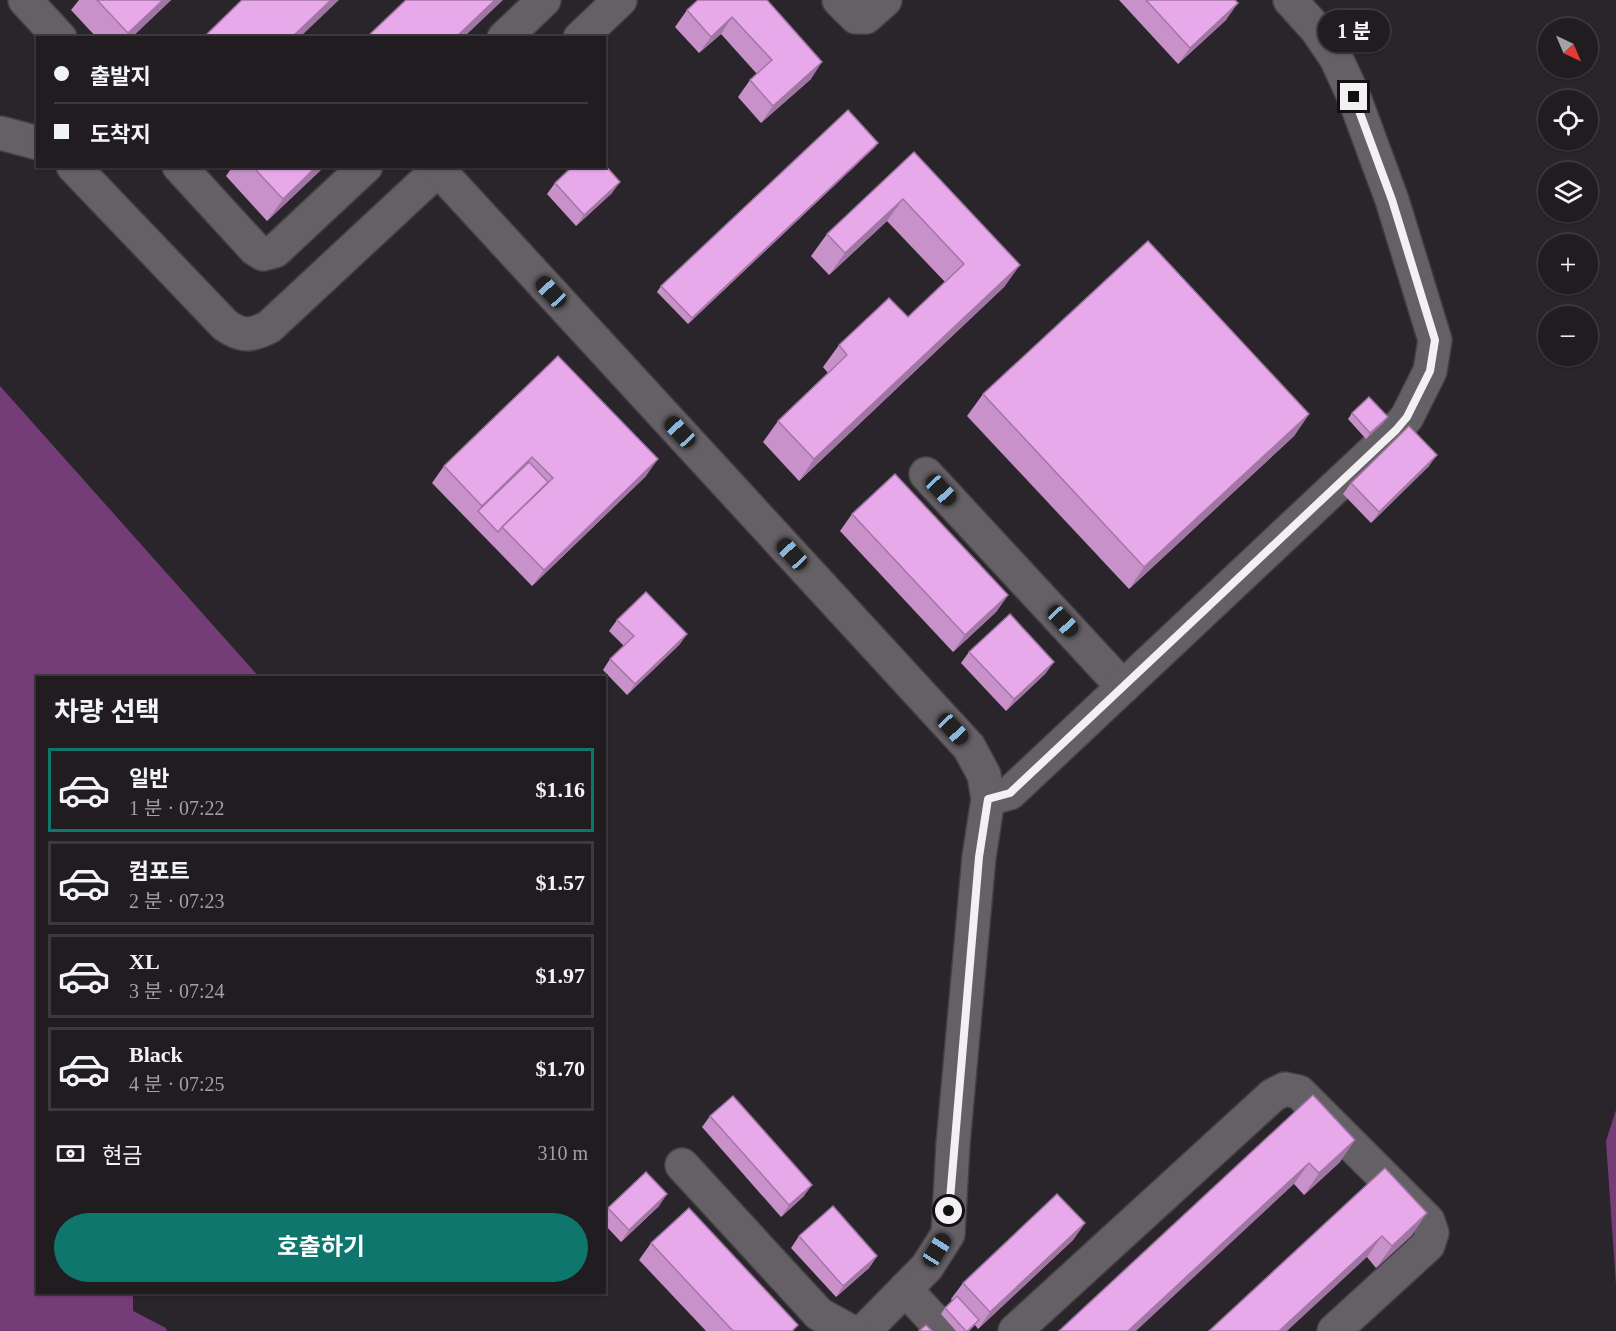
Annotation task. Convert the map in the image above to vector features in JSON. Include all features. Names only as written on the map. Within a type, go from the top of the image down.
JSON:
[{"type":"street","points":[[26,0],[58,36]]},
{"type":"street","points":[[506,36],[544,0]]},
{"type":"street","points":[[582,36],[620,0]]},
{"type":"street","points":[[839,0],[856,17],[866,17],[885,0]]},
{"type":"street","points":[[988,799],[1010,793],[1396,430],[1407,417],[1430,371],[1435,340],[1392,200],[1354,97],[1336,58],[1317,30],[1290,0]]},
{"type":"street","points":[[0,133],[36,142]]},
{"type":"street","points":[[75,168],[225,325],[237,334],[252,335],[269,327],[438,168],[969,747],[984,775],[988,799],[975,905],[953,1144],[948,1234],[927,1267],[864,1331]]},
{"type":"street","points":[[181,168],[255,249],[263,254],[275,251],[364,168]]},
{"type":"street","points":[[926,474],[1123,687]]},
{"type":"street","points":[[1015,1331],[1273,1095],[1285,1089],[1299,1092],[1428,1221],[1432,1233],[1428,1245],[1334,1331]]},
{"type":"street","points":[[682,1165],[819,1314],[850,1331]]},
{"type":"street","points":[[905,1289],[944,1331]]},
{"type":"shaded area","points":[[0,386],[258,676],[36,676],[36,1294],[133,1294],[133,1311],[166,1328],[167,1331],[0,1331]]},
{"type":"shaded area","points":[[1616,1110],[1616,1285],[1606,1141]]},
{"type":"building","points":[[97,0],[163,0],[128,33]]},
{"type":"building","points":[[242,0],[331,0],[293,36],[205,36]]},
{"type":"building","points":[[406,0],[495,0],[457,36],[368,36]]},
{"type":"building","points":[[698,0],[767,0],[822,62],[773,106],[750,80],[772,60],[732,17],[711,37],[687,10]]},
{"type":"building","points":[[1146,0],[1235,0],[1238,3],[1190,48]]},
{"type":"building","points":[[848,110],[878,143],[692,318],[661,286]]},
{"type":"building","points":[[914,152],[1020,265],[814,459],[778,421],[847,355],[839,345],[889,298],[908,317],[964,264],[903,199],[845,253],[827,234]]},
{"type":"building","points":[[606,166],[620,182],[584,215],[555,183],[571,168]]},
{"type":"building","points":[[254,168],[315,168],[283,199]]},
{"type":"building","points":[[1148,241],[1309,414],[1144,567],[983,394]]},
{"type":"building","points":[[558,356],[658,459],[544,570],[502,527],[553,478],[532,457],[482,506],[444,466]]},
{"type":"building","points":[[1369,397],[1388,417],[1370,433],[1352,413]]},
{"type":"building","points":[[1409,426],[1437,455],[1379,512],[1351,483]]},
{"type":"building","points":[[529,462],[548,482],[498,532],[478,511]]},
{"type":"building","points":[[895,474],[1008,595],[965,635],[852,514]]},
{"type":"building","points":[[646,592],[687,634],[635,684],[610,659],[634,636],[617,620]]},
{"type":"building","points":[[1010,614],[1054,662],[1014,699],[969,652]]},
{"type":"building","points":[[1313,1095],[1355,1140],[1319,1173],[1309,1163],[1128,1331],[1059,1331]]},
{"type":"building","points":[[733,1096],[812,1185],[789,1205],[710,1116]]},
{"type":"building","points":[[1385,1168],[1427,1213],[1392,1246],[1382,1236],[1279,1331],[1209,1331]]},
{"type":"building","points":[[646,1172],[667,1194],[629,1230],[608,1208]]},
{"type":"building","points":[[1057,1194],[1085,1223],[990,1312],[963,1283]]},
{"type":"building","points":[[833,1206],[877,1256],[843,1286],[799,1236]]},
{"type":"building","points":[[689,1208],[798,1325],[792,1331],[733,1331],[651,1243]]},
{"type":"building","points":[[957,1296],[979,1320],[967,1331],[945,1308]]},
{"type":"building","points":[[926,1325],[932,1331],[919,1331]]},
{"type":"route","points":[[949,1211],[979,857],[988,799],[1010,793],[1396,430],[1407,417],[1430,371],[1435,340],[1392,200],[1354,97]]}]
